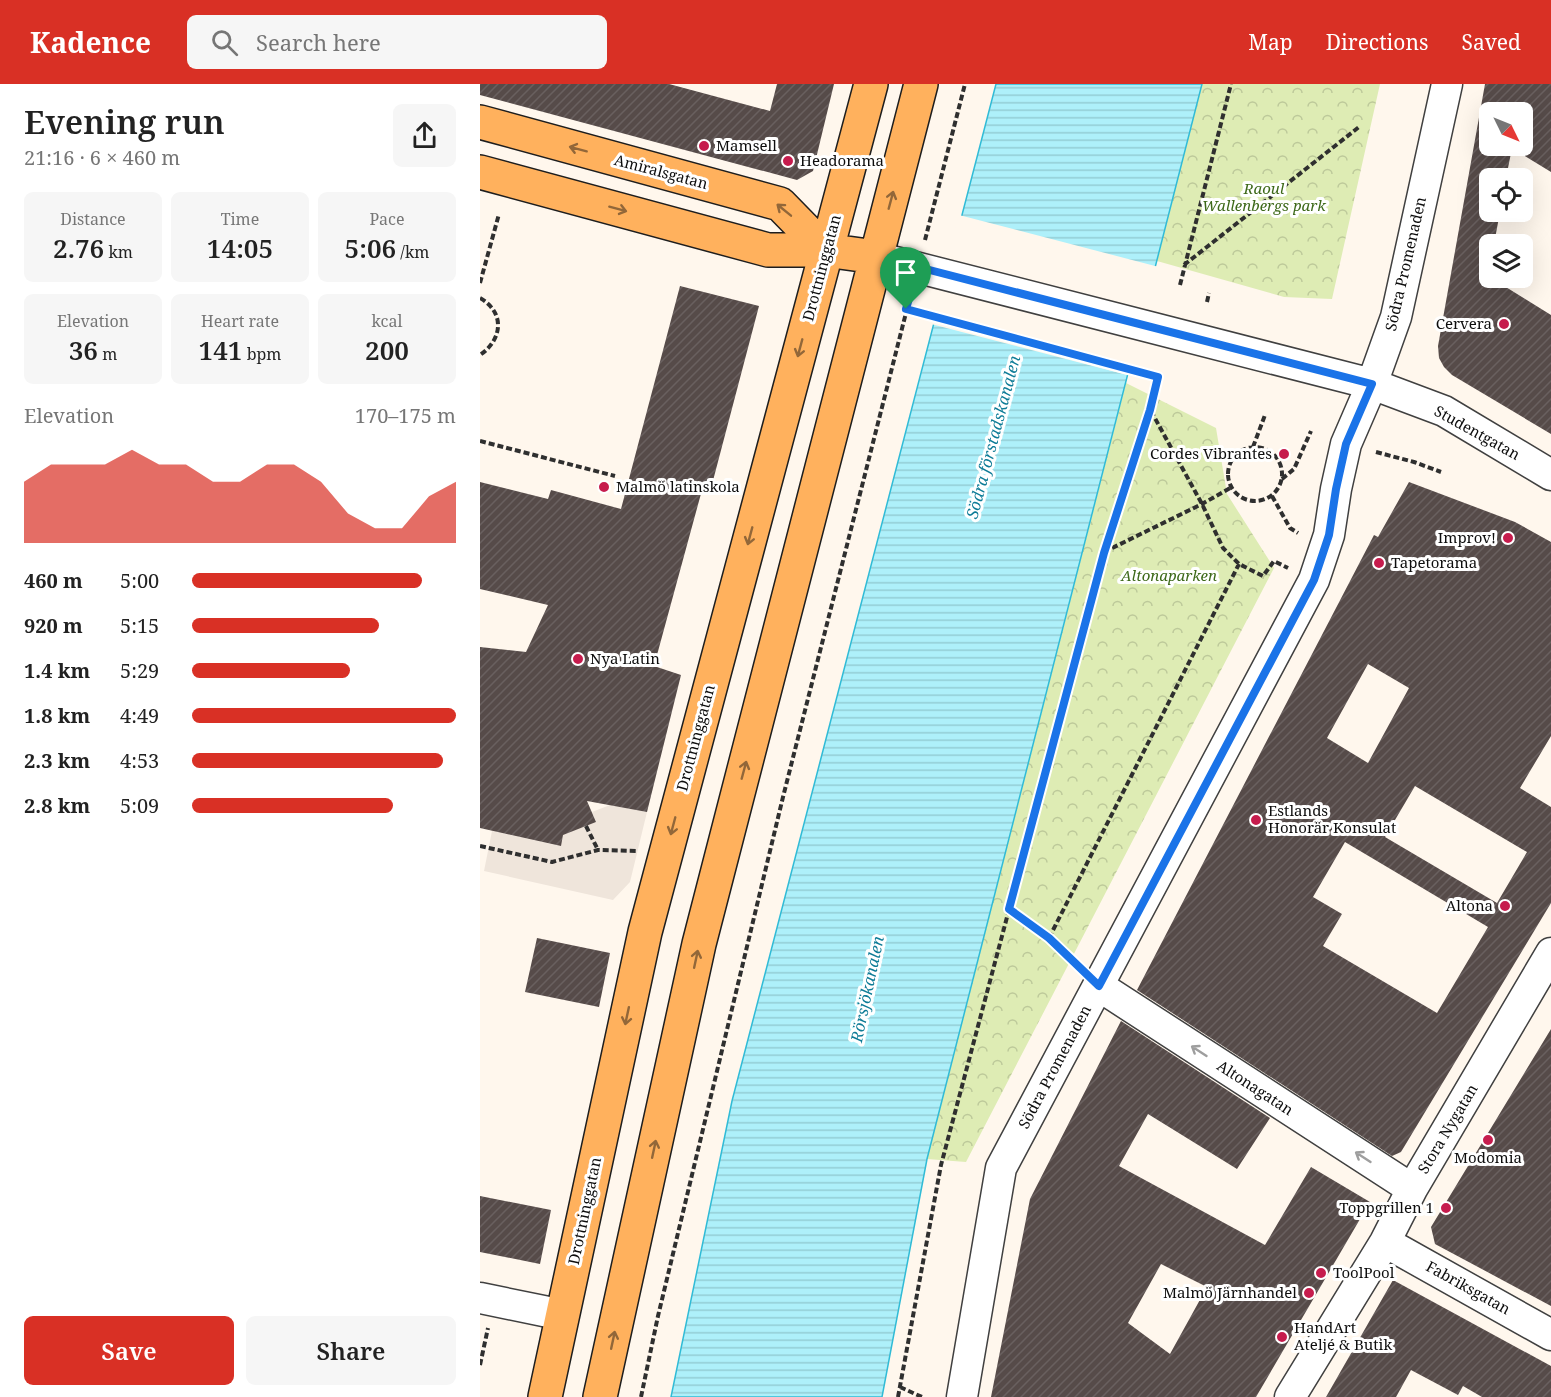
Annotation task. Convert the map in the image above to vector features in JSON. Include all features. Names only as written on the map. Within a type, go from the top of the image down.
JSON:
[{"type":"main road","name":"Drottninggatan","points":[[545,1397],[645,932],[871,84]]},
{"type":"main road","points":[[600,1397],[699,944],[921,84]]},
{"type":"main road","name":"Amiralsgatan","points":[[480,122],[780,204],[825,250]]},
{"type":"main road","points":[[480,172],[768,249],[825,250],[876,257]]},
{"type":"street","name":"Södra Promenaden","points":[[962,1397],[1001,1168],[1314,580],[1329,535],[1346,444],[1372,384],[1398,307],[1447,84]]},
{"type":"street","points":[[876,257],[922,267]]},
{"type":"street","name":"Studentgatan","points":[[922,267],[1372,384],[1444,411],[1551,475]]},
{"type":"street","name":"Stora Nygatan","points":[[1290,1397],[1384,1242],[1412,1189],[1551,953]]},
{"type":"street","name":"Altonagatan","points":[[1099,986],[1412,1189]]},
{"type":"street","name":"Fabriksgatan","points":[[1384,1242],[1551,1335]]},
{"type":"street","points":[[480,1298],[563,1315]]},
{"type":"path","points":[[641,1397],[661,1304],[783,797],[906,309],[922,267],[965,84]]},
{"type":"path","points":[[1180,285],[1231,84]]},
{"type":"path","points":[[1184,265],[1359,127]]},
{"type":"path","points":[[480,283],[499,214]]},
{"type":"path","points":[[1207,302],[1209,293]]},
{"type":"path","points":[[480,298],[493,310],[498,330],[495,341],[480,356]]},
{"type":"path","points":[[898,1397],[941,1165],[1104,553],[1150,410],[1158,377],[906,309]]},
{"type":"path","points":[[1150,410],[1202,504],[1223,548],[1239,564],[1263,576],[1274,561],[1314,580]]},
{"type":"path","points":[[1253,447],[1265,415]]},
{"type":"path","points":[[1282,480],[1282,472],[1276,456],[1269,451],[1253,447],[1237,454],[1228,470],[1232,487],[1237,495],[1245,499],[1264,500],[1272,496],[1282,480],[1294,469],[1311,431]]},
{"type":"path","points":[[480,441],[615,476]]},
{"type":"path","points":[[1346,444],[1414,462],[1441,472]]},
{"type":"path","points":[[1104,553],[1232,487]]},
{"type":"path","points":[[1272,496],[1290,528],[1324,548]]},
{"type":"path","points":[[1049,938],[1239,564]]},
{"type":"path","points":[[586,826],[598,850]]},
{"type":"path","points":[[480,846],[552,862],[598,850],[645,853]]},
{"type":"path","points":[[1009,909],[1049,938],[1099,986]]},
{"type":"path","points":[[900,1387],[922,1397]]},
{"type":"green space","name":"Raoul Wallenbergs park","points":[[1202,84],[1380,84],[1332,299],[1284,297],[1157,261]]},
{"type":"green space","name":"Altonaparken","points":[[1126,383],[1216,428],[1227,494],[1274,568],[966,1162],[927,1159]]},
{"type":"shaded area","points":[[610,805],[647,812],[630,882],[613,900],[484,871],[492,831],[560,846],[566,823],[575,830],[596,822],[592,812]]},
{"type":"water","points":[[996,84],[1202,84],[927,1159],[882,1397],[671,1397],[732,1101]]},
{"type":"pier","points":[[959,215],[1159,267],[1131,376],[931,324]]},
{"type":"building","points":[[480,84],[669,84],[770,111],[777,84],[834,84],[813,171],[797,180],[480,95]]},
{"type":"building","points":[[1485,84],[1551,84],[1551,172],[1525,156],[1533,156],[1533,102],[1482,102]]},
{"type":"building","points":[[1479,117],[1479,156],[1510,156],[1508,168],[1479,168],[1479,222],[1498,222],[1496,234],[1479,234],[1479,288],[1507,288],[1551,315],[1551,434],[1452,375],[1439,358],[1438,346]]},
{"type":"building","name":"Nya Latin","points":[[680,286],[759,306],[710,492],[702,490],[654,666],[681,675],[647,812],[587,801],[596,822],[563,835],[561,846],[480,828],[480,647],[526,652],[548,605],[480,589],[480,482],[548,499],[551,490],[621,509]]},
{"type":"building","points":[[1409,482],[1515,522],[1551,542],[1551,736],[1520,788],[1551,807],[1551,903],[1401,1152],[1392,1156],[1137,990],[1374,535],[1378,537]],"holes":[[[1368,664],[1409,688],[1368,763],[1327,738]],[[1415,786],[1527,852],[1497,903],[1385,837]],[[1345,842],[1488,927],[1437,1013],[1323,946],[1342,914],[1313,897]]]},
{"type":"building","points":[[537,938],[610,953],[599,1007],[525,992]]},
{"type":"building","points":[[1121,1021],[1270,1118],[1237,1169],[1148,1114],[1119,1166],[1265,1245],[1311,1167],[1370,1202],[1256,1397],[991,1397],[1030,1199]],"holes":[[[1161,1264],[1207,1287],[1170,1354],[1128,1323]]]},
{"type":"building","points":[[1551,1029],[1551,1306],[1435,1244],[1431,1227]]},
{"type":"building","points":[[480,1196],[551,1210],[540,1264],[480,1252]]},
{"type":"building","points":[[1393,1280],[1551,1366],[1551,1397],[1482,1397],[1463,1386],[1458,1395],[1411,1370],[1396,1397],[1326,1397]]},
{"type":"place","name":"Mamsell","points":[[704,146]]},
{"type":"place","name":"Headorama","points":[[788,161]]},
{"type":"place","name":"Cervera","points":[[1504,324]]},
{"type":"place","name":"Cordes Vibrantes","points":[[1284,454]]},
{"type":"place","name":"Malmö latinskola","points":[[604,487]]},
{"type":"place","name":"Improv!","points":[[1508,538]]},
{"type":"place","name":"Tapetorama","points":[[1379,563]]},
{"type":"place","name":"Nya Latin","points":[[578,659]]},
{"type":"place","name":"Estlands Honorär Konsulat","points":[[1256,820]]},
{"type":"place","name":"Altona","points":[[1505,906]]},
{"type":"place","name":"Modomia","points":[[1488,1140]]},
{"type":"place","name":"Toppgrillen 1","points":[[1446,1208]]},
{"type":"place","name":"ToolPool","points":[[1321,1273]]},
{"type":"place","name":"Malmö Järnhandel","points":[[1309,1293]]},
{"type":"place","name":"HandArt Ateljé & Butik","points":[[1282,1337]]},
{"type":"route","points":[[918,267],[927,268],[1372,384],[1346,444],[1329,535],[1314,580],[1099,986],[1049,938],[1009,909],[1104,553],[1150,410],[1158,377],[906,309],[918,267]]},
{"type":"water label","name":"Södra förstadskanalen","points":[[993,437]]},
{"type":"water label","name":"Rörsjökanalen","points":[[867,989]]}]
